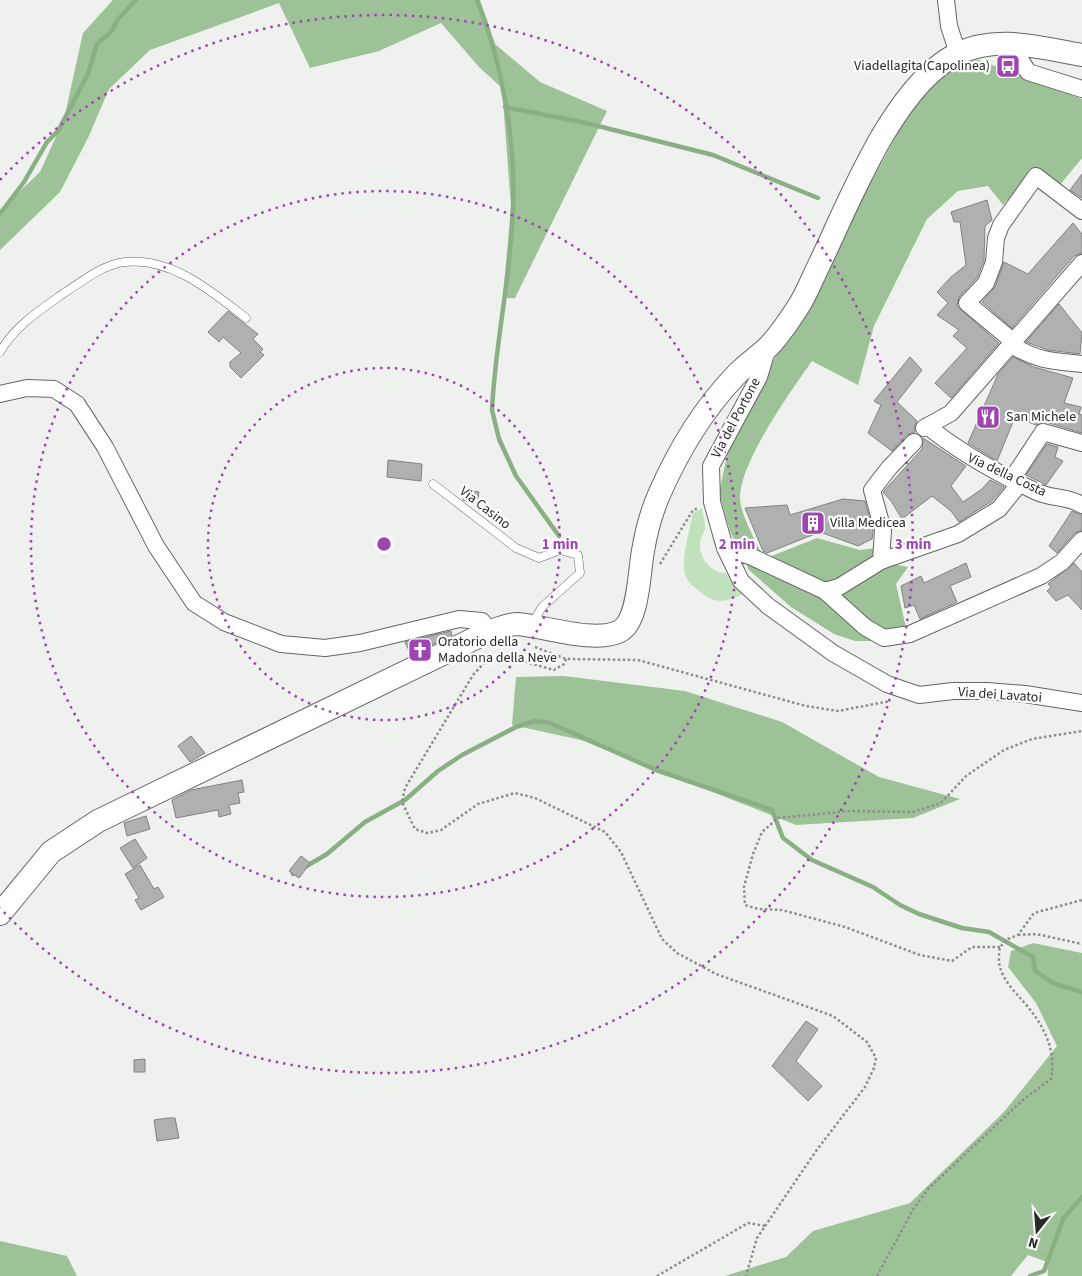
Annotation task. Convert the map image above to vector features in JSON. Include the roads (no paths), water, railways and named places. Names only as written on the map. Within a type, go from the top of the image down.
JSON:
[{"type":"street","points":[[946,0],[949,26],[958,54]]},
{"type":"street","points":[[1010,42],[1028,72],[1082,89]]},
{"type":"street","points":[[0,914],[51,852],[98,821],[490,631],[523,625],[606,635],[621,631],[630,620],[635,605],[649,522],[659,495],[685,443],[710,407],[737,374],[768,347],[799,306],[878,144],[910,94],[938,66],[958,54],[1010,42],[1082,55]]},
{"type":"street","points":[[1082,211],[1036,176],[1001,225],[996,238],[994,262],[986,282],[967,303],[1011,346],[1044,361],[1082,364]]},
{"type":"street","points":[[1011,346],[1082,263]]},
{"type":"street","name":"Via della Costa","points":[[1011,346],[951,412],[925,427],[961,452],[1040,493],[1075,500],[1082,505]]},
{"type":"street","name":"Via del Portone","points":[[768,347],[759,376],[711,466],[712,502],[725,548],[741,581],[768,606],[833,653],[887,684],[919,695]]},
{"type":"street","points":[[0,394],[28,388],[54,389],[77,404],[105,447],[156,546],[194,602],[224,622],[280,644],[325,648],[377,640],[459,619],[482,621],[490,631]]},
{"type":"street","points":[[825,591],[839,587],[880,561],[958,534],[999,509],[1043,432],[1082,443]]},
{"type":"street","points":[[880,561],[883,530],[872,490],[889,468],[914,442]]},
{"type":"street","points":[[725,548],[752,557],[825,591],[865,627],[884,638],[910,634],[1041,576],[1062,562],[1082,540]]},
{"type":"street","name":"Via dei Lavatoi","points":[[919,695],[953,691],[987,692],[1025,694],[1082,703]]},
{"type":"lane","points":[[0,352],[31,316],[95,273],[124,262],[163,265],[210,291],[246,318]]},
{"type":"lane","name":"Via Casino","points":[[433,484],[516,548],[530,556],[539,558],[560,550],[578,556],[580,573],[523,625]]},
{"type":"waterway","points":[[0,214],[24,182],[47,142],[58,131],[88,74],[97,44],[111,32],[118,19],[136,0]]},
{"type":"waterway","points":[[477,0],[494,49],[506,103],[510,130],[513,184],[512,234],[496,360],[492,410],[499,439],[516,476],[559,536]]},
{"type":"waterway","points":[[505,107],[586,123],[713,155],[818,198]]},
{"type":"waterway","points":[[293,874],[327,854],[365,822],[405,800],[438,771],[462,755],[516,727],[535,721],[550,723],[656,770],[772,810],[783,838],[812,860],[873,887],[900,905],[919,914],[962,928],[989,932],[1033,957],[1035,971],[1053,983],[1082,992]]},
{"type":"waterway","points":[[1030,1276],[1044,1271],[1063,1219],[1082,1197]]},
{"type":"place","name":"Viadellagita(Capolinea)","points":[[1008,66]]},
{"type":"place","name":"San Michele","points":[[988,417]]},
{"type":"place","name":"Villa Medicea","points":[[813,523]]},
{"type":"place","name":"Oratorio della Madonna della Neve","points":[[420,650]]}]
